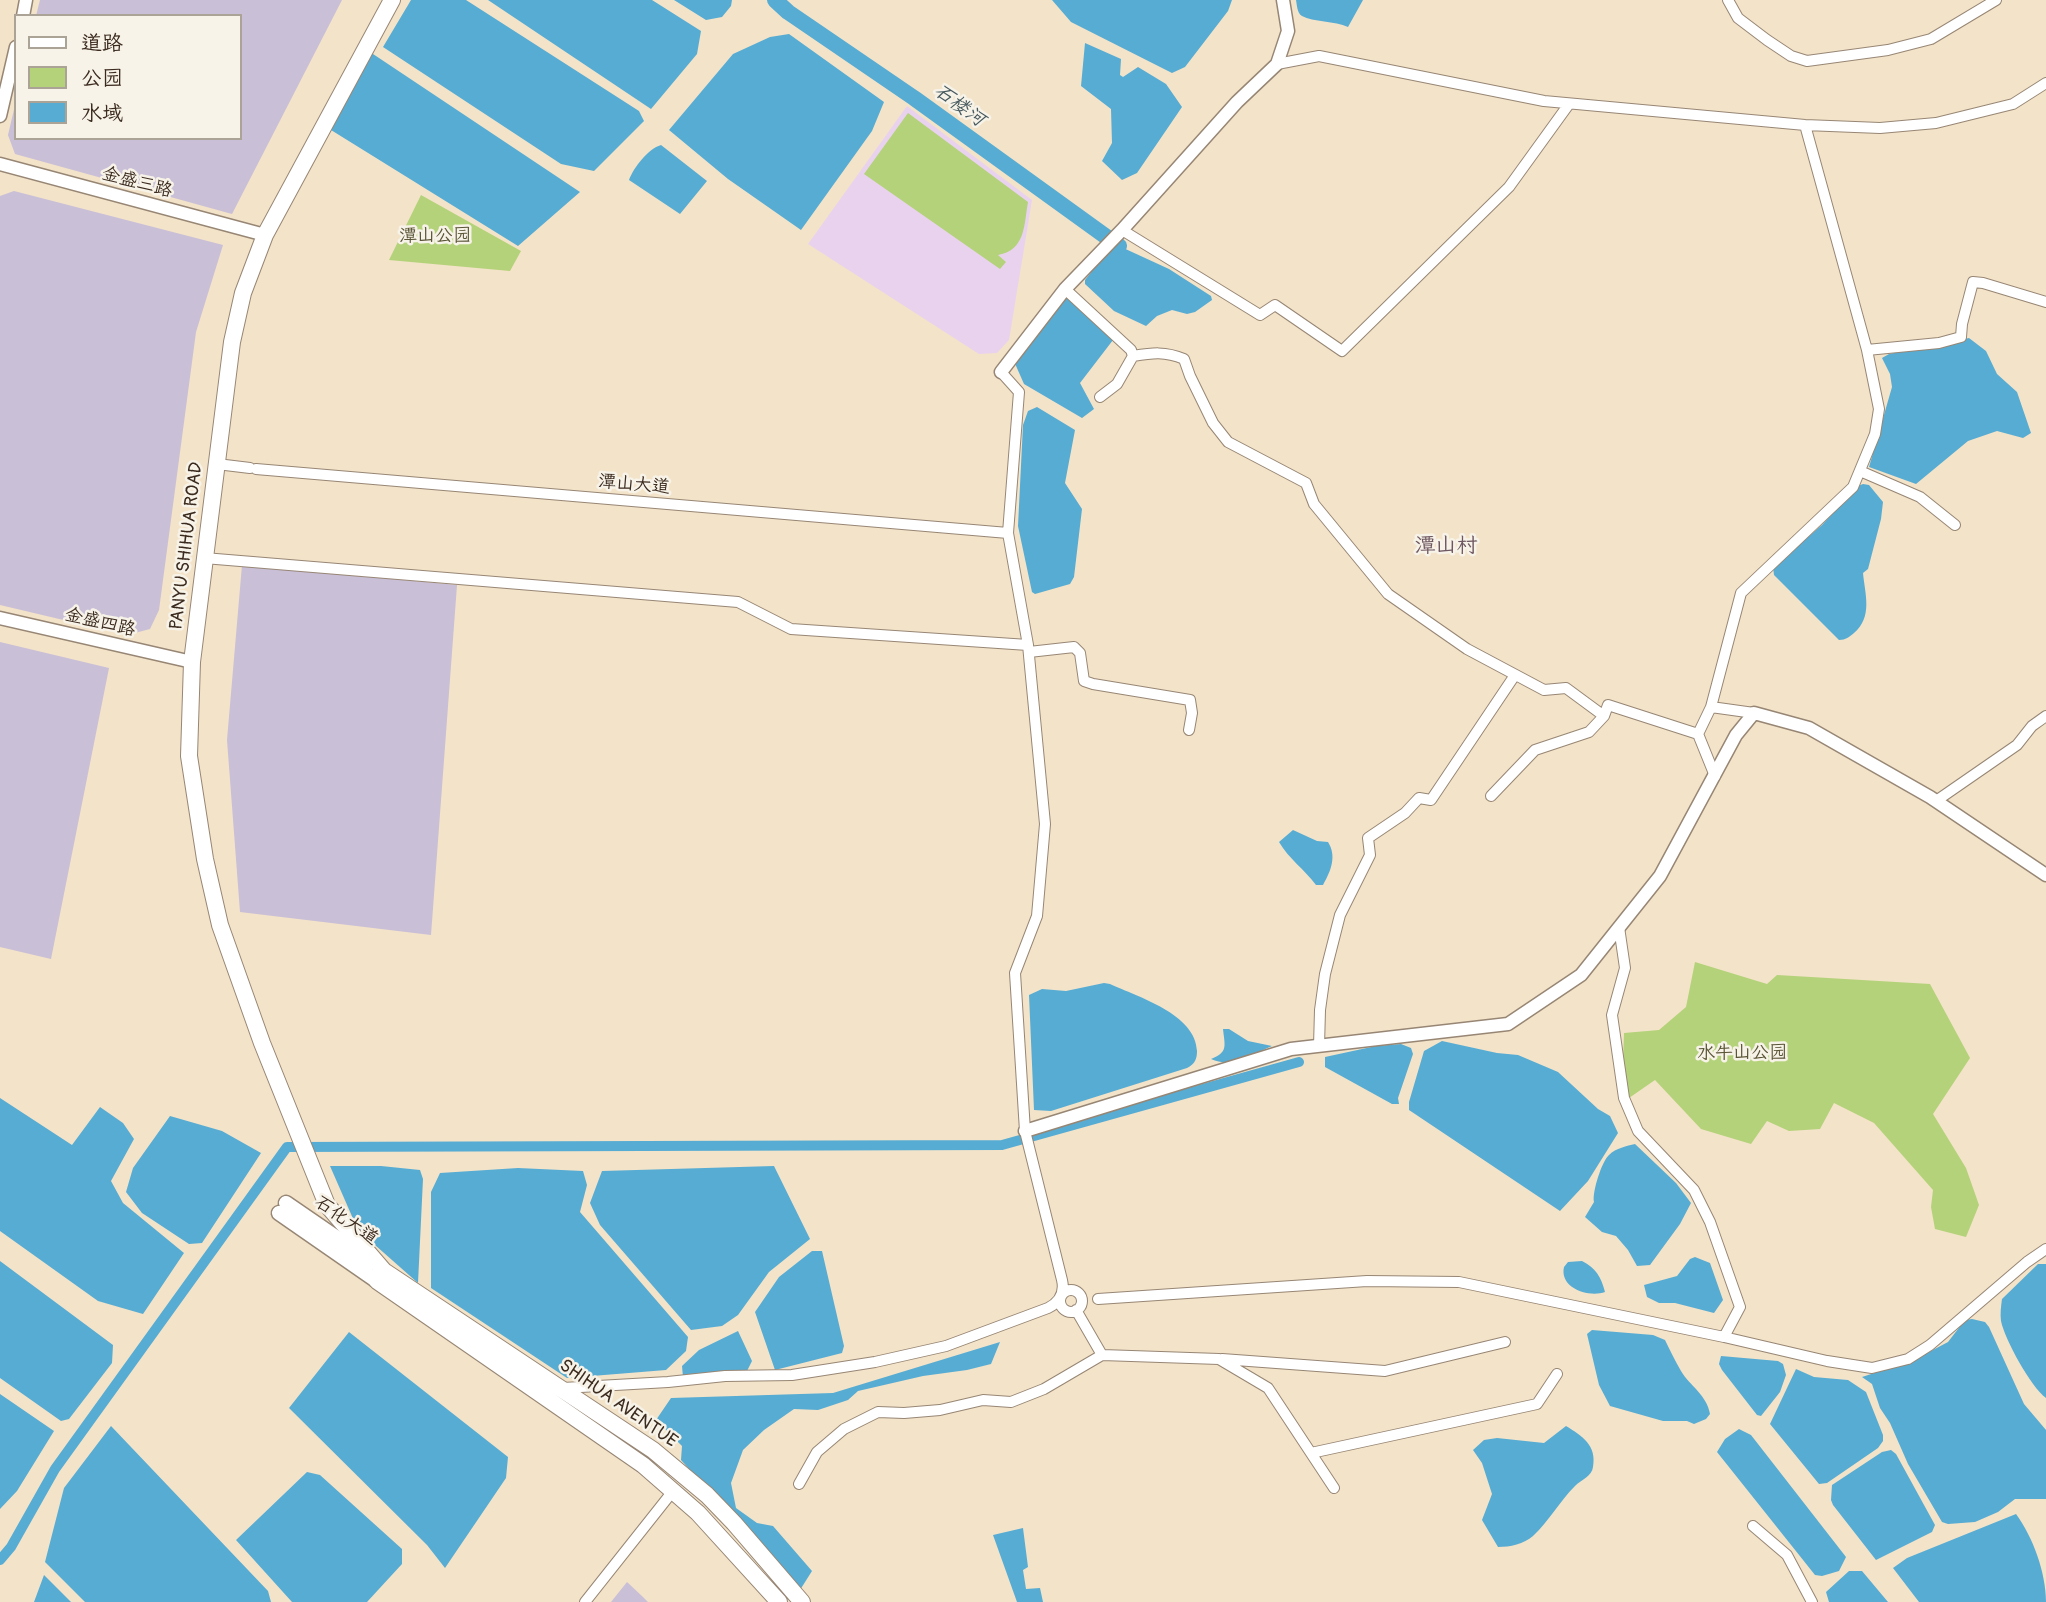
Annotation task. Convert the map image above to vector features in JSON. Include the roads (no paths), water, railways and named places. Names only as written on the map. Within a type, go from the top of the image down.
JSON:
[{"type":"main road","name":"PANYU SHIHUA ROAD","points":[[381,1276],[327,1205],[262,1043],[220,925],[205,859],[188,755],[192,662],[204,558],[232,342],[243,293],[265,235],[392,0]]},
{"type":"main road","name":"石化大道","points":[[282,1208],[381,1276]]},
{"type":"main road","name":"SHIHUA AVENTUE","points":[[381,1276],[562,1388],[653,1450],[707,1495],[802,1602]]},
{"type":"main road","name":"SHIHUA AVENTUE","points":[[381,1276],[643,1465],[698,1513],[779,1602]]},
{"type":"street","points":[[1102,1355],[1074,1309],[1060,1302],[1062,1280],[1025,1131],[1015,973],[1037,916],[1045,824],[1029,648],[1009,533],[1019,391],[1002,372],[1065,289],[1120,233],[1237,102],[1277,64],[1288,31],[1283,0]]},
{"type":"street","points":[[1728,0],[1738,18],[1791,56],[1807,61],[1888,50],[1931,39],[1996,0]]},
{"type":"street","points":[[0,116],[14,56]]},
{"type":"street","points":[[1277,64],[1319,56],[1544,101],[1805,125],[1880,128],[1936,123],[2014,104],[2046,83]]},
{"type":"street","points":[[1120,233],[1260,315],[1275,305],[1342,351],[1509,187],[1569,103]]},
{"type":"street","points":[[1715,776],[1698,734],[1711,706],[1741,593],[1853,487],[1875,434],[1879,409],[1867,350],[1805,125]]},
{"type":"street","name":"金盛三路","points":[[0,164],[265,235]]},
{"type":"street","points":[[1867,350],[1939,343],[1961,337],[1973,282],[2046,302]]},
{"type":"street","points":[[1065,289],[1131,350],[1133,356]]},
{"type":"street","points":[[1100,397],[1116,384],[1133,356],[1158,352],[1171,353],[1184,359],[1213,423],[1228,442],[1306,483],[1314,504],[1388,594],[1467,649],[1544,690],[1566,688],[1604,716]]},
{"type":"street","name":"潭山大道","points":[[217,464],[1009,533]]},
{"type":"street","points":[[1860,471],[1920,497],[1955,524]]},
{"type":"street","points":[[204,558],[738,602],[791,629],[1029,648],[1074,647],[1080,653],[1084,681],[1190,700],[1192,713],[1189,730]]},
{"type":"street","name":"金盛四路","points":[[0,618],[192,662]]},
{"type":"street","points":[[1319,1046],[1325,974],[1340,915],[1370,855],[1368,838],[1405,813],[1419,798],[1431,800],[1515,675]]},
{"type":"street","points":[[1490,796],[1535,750],[1588,732],[1604,716],[1608,705],[1698,734]]},
{"type":"street","points":[[1711,706],[1754,713],[1809,728],[1936,802],[2046,875]]},
{"type":"street","points":[[1025,1131],[1291,1049],[1508,1024],[1581,975],[1660,876],[1736,735],[1754,713]]},
{"type":"street","points":[[1936,802],[2017,746],[2032,726],[2046,716]]},
{"type":"street","points":[[1619,927],[1625,968],[1612,1015],[1624,1098],[1638,1131],[1694,1191],[1710,1222],[1740,1307],[1724,1337]]},
{"type":"street","points":[[1048,1308],[1074,1309],[1098,1299],[1367,1281],[1459,1282],[1826,1361],[1872,1368],[1908,1359],[1930,1345],[2046,1250]]},
{"type":"street","points":[[1062,1280],[1077,1292],[1082,1302],[1074,1309]]},
{"type":"street","points":[[562,1388],[725,1376],[792,1375],[875,1362],[946,1346],[1048,1308],[1068,1290],[1098,1299]]},
{"type":"street","points":[[799,1484],[817,1451],[844,1429],[878,1412],[940,1410],[984,1400],[1011,1402],[1044,1389],[1102,1355],[1219,1359],[1385,1371],[1505,1342]]},
{"type":"street","points":[[1219,1359],[1268,1388],[1334,1488]]},
{"type":"street","points":[[1311,1453],[1537,1404],[1557,1374]]},
{"type":"street","points":[[585,1602],[673,1491]]},
{"type":"street","points":[[1753,1526],[1787,1555],[1812,1602]]},
{"type":"water","points":[[411,0],[466,0],[639,111],[644,121],[594,171],[561,164],[383,47]]},
{"type":"water","points":[[488,0],[652,0],[701,31],[697,54],[651,109]]},
{"type":"water","points":[[674,0],[732,0],[731,6],[722,17],[706,20]]},
{"type":"water","points":[[1052,0],[1232,0],[1228,11],[1185,67],[1172,73],[1071,22]]},
{"type":"water","points":[[1296,0],[1363,0],[1348,27],[1302,16]]},
{"type":"water","points":[[789,34],[884,102],[872,131],[801,230],[728,179],[669,130],[733,54],[770,37]]},
{"type":"water","points":[[1085,43],[1121,59],[1120,75],[1123,77],[1138,67],[1166,84],[1182,107],[1137,173],[1122,180],[1102,161],[1112,143],[1111,109],[1081,86]]},
{"type":"water","points":[[372,54],[580,192],[518,246],[331,130]]},
{"type":"water","points":[[661,145],[707,181],[680,214],[629,180],[642,159]]},
{"type":"water","points":[[1119,246],[1169,269],[1211,296],[1212,300],[1195,312],[1187,314],[1172,310],[1157,316],[1146,326],[1114,311],[1085,284],[1085,280],[1106,253]]},
{"type":"water","points":[[1063,296],[1070,298],[1113,340],[1080,383],[1094,409],[1082,418],[1024,384],[1013,359]]},
{"type":"water","points":[[1969,338],[1986,351],[1997,374],[2017,392],[2031,433],[2023,438],[1997,431],[1968,441],[1916,484],[1869,467],[1892,387],[1890,374],[1882,358],[1889,354]]},
{"type":"water","points":[[1037,407],[1075,430],[1065,483],[1082,509],[1074,577],[1070,584],[1035,594],[1032,592],[1018,526],[1023,425],[1028,411]]},
{"type":"water","points":[[1869,485],[1883,502],[1881,519],[1868,569],[1863,573],[1866,605],[1864,620],[1854,633],[1839,640],[1774,575],[1773,567],[1822,525],[1858,486]]},
{"type":"water","points":[[1293,830],[1317,841],[1328,842],[1331,847],[1332,864],[1323,885],[1316,885],[1279,842]]},
{"type":"water","points":[[1104,983],[1150,1001],[1176,1017],[1194,1038],[1197,1051],[1195,1061],[1187,1068],[1051,1111],[1034,1110],[1029,995],[1042,989],[1066,991]]},
{"type":"water","points":[[1223,1029],[1229,1029],[1248,1041],[1272,1046],[1235,1061],[1219,1062],[1211,1059],[1223,1051]]},
{"type":"water","points":[[1442,1041],[1518,1055],[1558,1072],[1598,1109],[1610,1116],[1618,1133],[1588,1181],[1560,1211],[1409,1110],[1424,1051]]},
{"type":"water","points":[[1401,1044],[1411,1048],[1413,1054],[1398,1098],[1399,1104],[1392,1104],[1325,1067],[1325,1057],[1376,1046]]},
{"type":"water","points":[[0,1098],[72,1145],[100,1107],[123,1123],[134,1139],[111,1181],[123,1203],[184,1253],[143,1314],[98,1301],[0,1231]]},
{"type":"water","points":[[170,1116],[222,1131],[261,1153],[202,1243],[189,1244],[142,1213],[126,1192],[133,1168]]},
{"type":"water","points":[[1635,1144],[1676,1183],[1691,1203],[1680,1224],[1650,1265],[1637,1266],[1616,1236],[1602,1232],[1585,1217],[1594,1202],[1596,1184],[1606,1158],[1615,1151]]},
{"type":"water","points":[[330,1166],[381,1166],[420,1170],[423,1179],[418,1283],[358,1230]]},
{"type":"water","points":[[774,1166],[810,1239],[769,1272],[738,1315],[722,1326],[691,1330],[600,1225],[590,1203],[602,1171]]},
{"type":"water","points":[[518,1168],[583,1171],[587,1185],[580,1212],[688,1337],[686,1351],[666,1370],[567,1378],[431,1288],[431,1192],[440,1173]]},
{"type":"water","points":[[812,1251],[822,1251],[844,1346],[842,1353],[775,1370],[755,1312],[779,1277]]},
{"type":"water","points":[[1695,1257],[1710,1263],[1723,1300],[1714,1313],[1675,1303],[1659,1303],[1647,1297],[1644,1285],[1677,1276],[1690,1259]]},
{"type":"water","points":[[0,1261],[113,1345],[112,1363],[69,1419],[61,1421],[0,1378]]},
{"type":"water","points":[[1582,1261],[1597,1274],[1605,1292],[1591,1294],[1577,1290],[1566,1281],[1564,1267],[1568,1262]]},
{"type":"water","points":[[2038,1264],[2046,1264],[2046,1398],[2019,1362],[2003,1329],[2001,1318],[2002,1299]]},
{"type":"water","points":[[1965,1320],[1985,1322],[1989,1327],[2024,1404],[2046,1430],[2046,1499],[2015,1499],[1998,1512],[1975,1522],[1948,1524],[1942,1522],[1908,1464],[1890,1423],[1880,1408],[1872,1384],[1862,1377],[1914,1360],[1948,1342]]},
{"type":"water","points":[[1592,1330],[1653,1335],[1665,1340],[1681,1371],[1702,1396],[1710,1414],[1706,1419],[1694,1424],[1687,1421],[1663,1421],[1610,1406],[1599,1385],[1587,1334]]},
{"type":"water","points":[[738,1331],[752,1361],[746,1373],[683,1377],[682,1366],[699,1350]]},
{"type":"water","points":[[349,1332],[508,1457],[506,1478],[445,1568],[427,1545],[289,1408]]},
{"type":"water","points":[[1000,1342],[991,1364],[858,1391],[848,1400],[818,1410],[794,1409],[764,1430],[743,1450],[731,1483],[736,1508],[757,1523],[773,1526],[812,1571],[800,1590],[681,1460],[682,1446],[656,1420],[671,1398],[833,1393]]},
{"type":"water","points":[[1721,1356],[1778,1361],[1783,1364],[1786,1375],[1780,1392],[1761,1416],[1757,1415],[1722,1370],[1719,1364]]},
{"type":"water","points":[[1796,1369],[1814,1377],[1848,1380],[1866,1392],[1883,1435],[1883,1441],[1878,1448],[1827,1483],[1819,1484],[1770,1424]]},
{"type":"water","points":[[0,1394],[54,1431],[17,1491],[0,1509]]},
{"type":"water","points":[[111,1426],[268,1591],[271,1602],[85,1602],[45,1562],[64,1488]]},
{"type":"water","points":[[1566,1426],[1583,1438],[1590,1447],[1594,1459],[1592,1470],[1533,1536],[1517,1545],[1498,1547],[1482,1520],[1492,1494],[1482,1463],[1473,1450],[1484,1440],[1497,1438],[1544,1443]]},
{"type":"water","points":[[1739,1429],[1751,1435],[1846,1557],[1839,1571],[1822,1576],[1815,1575],[1717,1452],[1725,1439]]},
{"type":"water","points":[[1891,1450],[1896,1454],[1935,1525],[1932,1532],[1876,1560],[1833,1505],[1832,1485],[1882,1452]]},
{"type":"water","points":[[307,1472],[320,1475],[402,1549],[402,1564],[367,1602],[292,1602],[236,1540]]},
{"type":"water","points":[[2016,1514],[2028,1533],[2037,1556],[2044,1579],[2046,1602],[1919,1602],[1893,1568],[1907,1558]]},
{"type":"water","points":[[1023,1528],[1028,1567],[1023,1570],[1026,1589],[1040,1588],[1043,1602],[1017,1602],[993,1535]]},
{"type":"water","points":[[1849,1571],[1862,1571],[1888,1602],[1829,1602],[1826,1592]]},
{"type":"water","points":[[44,1575],[71,1602],[34,1602]]},
{"type":"waterway","name":"石楼河","points":[[775,0],[788,12],[914,98],[1119,246]]},
{"type":"waterway","points":[[0,1560],[11,1547],[55,1469],[287,1147],[1002,1145],[1299,1062]]},
{"type":"district","name":"潭山村","points":[[1446,547]]},
{"type":"park label","name":"潭山公园","points":[[435,236]]},
{"type":"park label","name":"水牛山公园","points":[[1742,1053]]}]
